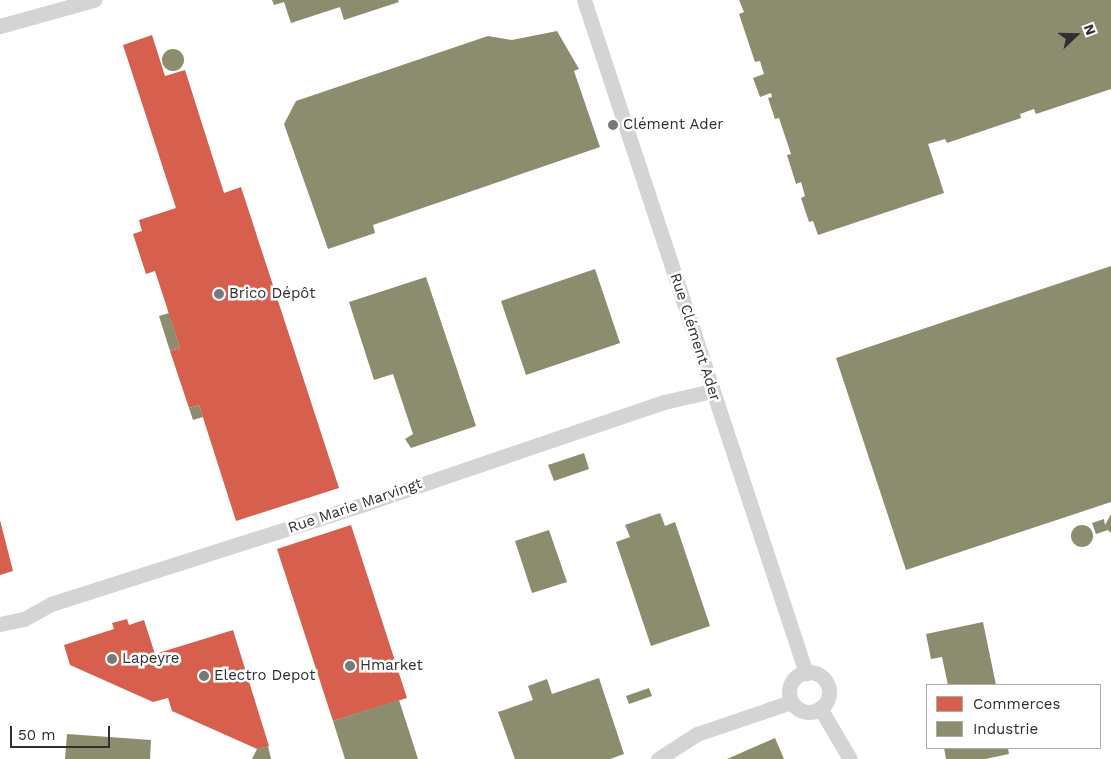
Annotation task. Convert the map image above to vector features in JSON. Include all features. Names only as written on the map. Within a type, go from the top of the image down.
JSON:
[{"type":"street","points":[[0,26],[94,0]]},
{"type":"street","name":"Rue Clément Ader","points":[[584,0],[806,673]]},
{"type":"street","name":"Rue Marie Marvingt","points":[[0,624],[24,618],[51,604],[258,539],[664,402],[712,391]]},
{"type":"street","points":[[806,673],[818,675],[827,685],[828,698],[820,708],[804,712],[791,702],[791,684],[806,673]]},
{"type":"street","points":[[658,759],[697,734],[791,702]]},
{"type":"street","points":[[820,708],[850,759]]},
{"type":"building: Commerces","name":"Brico Dépôt","points":[[152,35],[165,76],[185,70],[224,193],[241,187],[339,488],[236,521],[199,405],[189,408],[170,351],[180,348],[155,271],[146,274],[133,234],[142,231],[139,220],[176,208],[123,45]]},
{"type":"building: Commerces","points":[[0,520],[13,571],[0,575]]},
{"type":"building: Commerces","points":[[351,525],[407,698],[333,721],[277,549]]},
{"type":"building: Commerces","name":"Electro Depot","points":[[127,619],[129,625],[144,620],[155,654],[233,630],[269,746],[257,749],[172,711],[168,698],[153,702],[70,665],[64,645],[114,629],[112,623]]},
{"type":"building: Industrie","points":[[272,0],[398,0],[399,2],[344,20],[340,7],[291,23],[284,2],[274,5]]},
{"type":"building: Industrie","points":[[739,0],[1111,0],[1111,89],[1036,114],[1034,109],[1020,114],[1021,118],[947,143],[945,139],[928,144],[944,193],[818,235],[813,221],[809,222],[801,198],[805,196],[801,182],[796,184],[787,155],[791,154],[779,118],[775,119],[768,98],[772,97],[771,93],[760,97],[753,78],[764,74],[760,61],[755,62],[739,14],[744,12]]},
{"type":"building: Industrie","points":[[557,31],[579,69],[574,71],[600,147],[373,225],[375,233],[328,249],[284,124],[296,101],[488,36],[512,40]]},
{"type":"building: Industrie","points":[[173,49],[181,52],[184,60],[181,68],[173,71],[165,68],[162,60],[165,52]]},
{"type":"building: Industrie","points":[[1111,266],[1111,502],[906,570],[836,358]]},
{"type":"building: Industrie","points":[[595,269],[620,343],[526,375],[501,301]]},
{"type":"building: Industrie","points":[[426,277],[476,426],[411,448],[405,439],[413,434],[393,374],[374,380],[349,302]]},
{"type":"building: Industrie","points":[[169,313],[180,348],[170,351],[159,316]]},
{"type":"building: Industrie","points":[[199,405],[203,417],[193,420],[189,408]]},
{"type":"building: Industrie","points":[[584,453],[589,469],[554,481],[548,465]]},
{"type":"building: Industrie","points":[[660,513],[665,526],[675,522],[710,626],[651,646],[616,542],[630,537],[625,525]]},
{"type":"building: Industrie","points":[[1111,514],[1111,533],[1108,530],[1096,534],[1092,523],[1104,519],[1105,525]]},
{"type":"building: Industrie","points":[[1082,525],[1092,532],[1093,536],[1086,546],[1082,547],[1072,540],[1071,536],[1078,526]]},
{"type":"building: Industrie","points":[[549,530],[567,582],[532,593],[515,541]]},
{"type":"building: Industrie","points":[[983,622],[996,684],[948,684],[942,657],[931,659],[926,634]]},
{"type":"building: Industrie","points":[[599,678],[624,754],[610,759],[515,759],[498,712],[533,700],[528,686],[547,679],[552,694]]},
{"type":"building: Industrie","points":[[649,688],[652,696],[629,704],[626,696]]},
{"type":"building: Industrie","points":[[399,700],[418,759],[345,759],[333,721]]},
{"type":"building: Industrie","points":[[67,734],[151,740],[150,759],[65,759]]},
{"type":"building: Industrie","points":[[775,738],[784,759],[727,759]]},
{"type":"building: Industrie","points":[[268,746],[271,759],[252,759],[257,749]]},
{"type":"building: Industrie","points":[[944,749],[1008,749],[1009,754],[985,759],[946,759]]},
{"type":"place","name":"Clément Ader","points":[[613,125]]},
{"type":"place","name":"Brico Dépôt","points":[[219,294]]},
{"type":"place","name":"Lapeyre","points":[[112,659]]},
{"type":"place","name":"Hmarket","points":[[350,666]]},
{"type":"place","name":"Electro Depot","points":[[204,676]]}]
